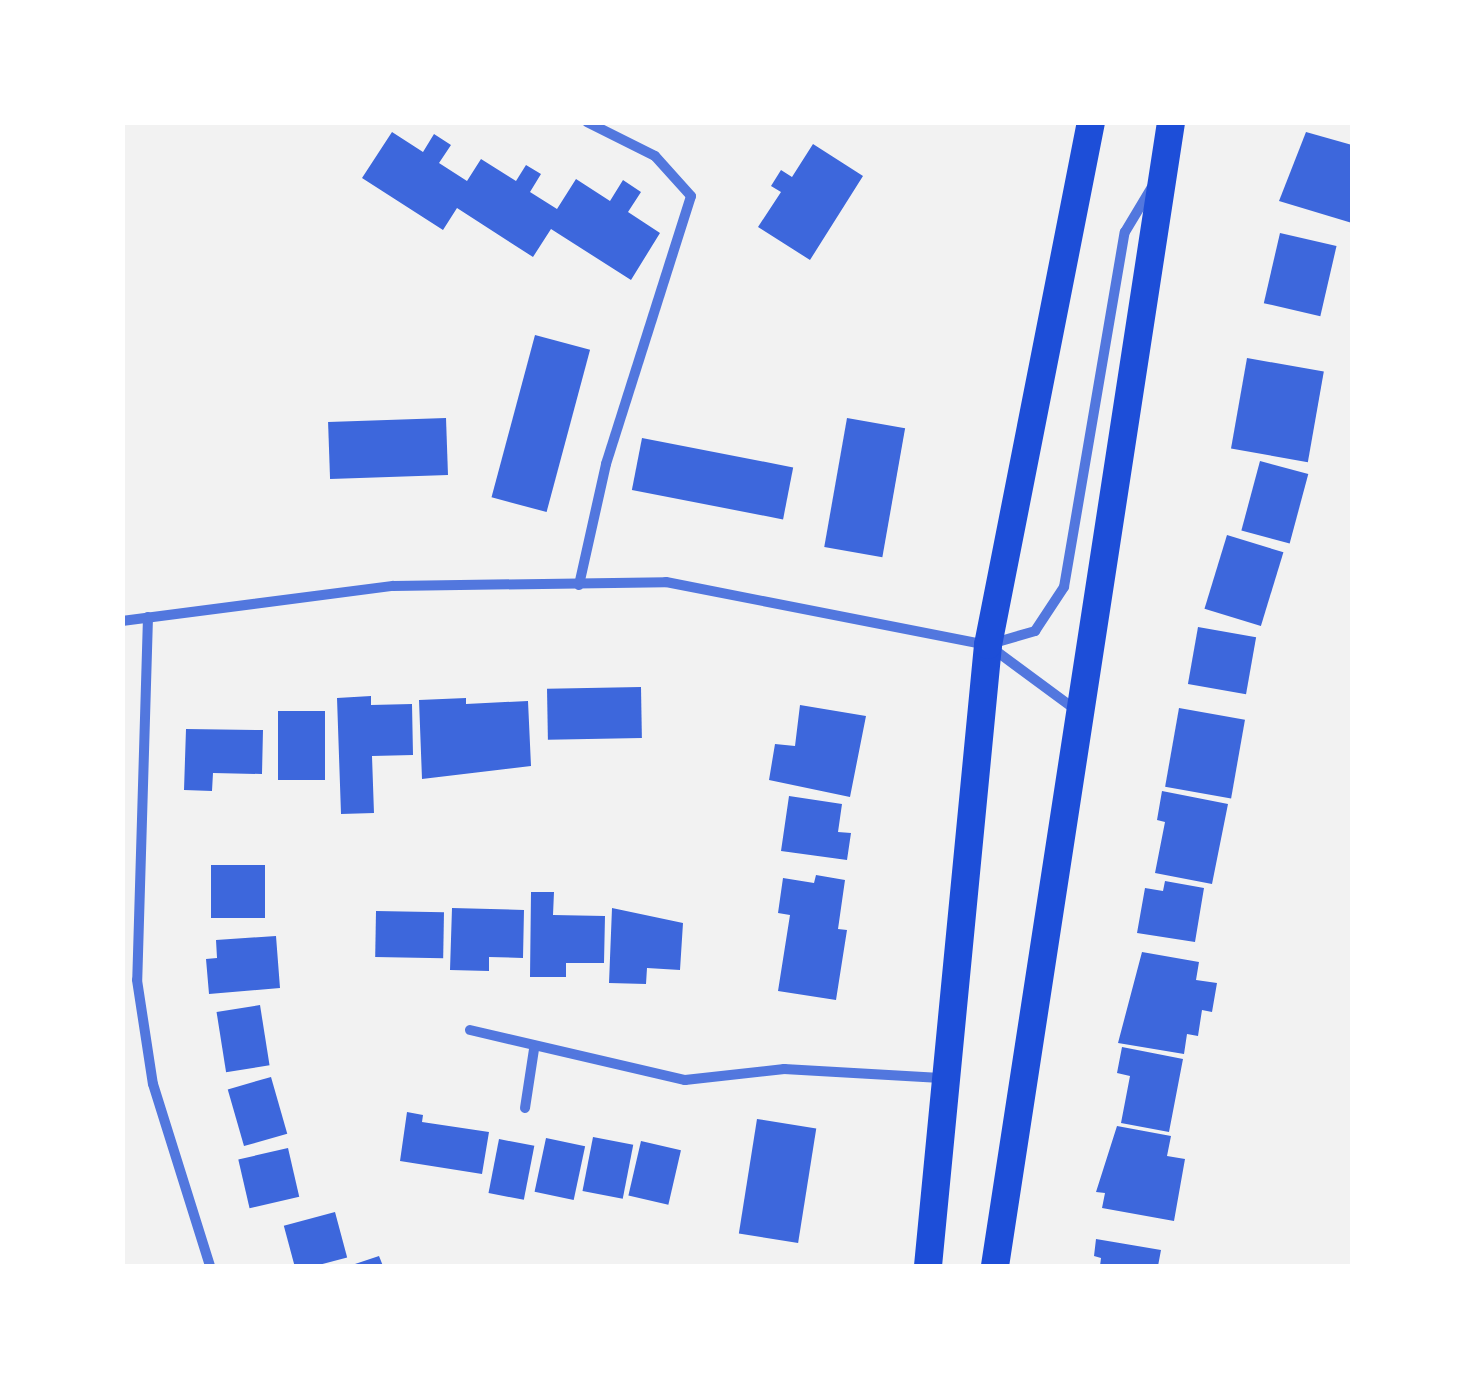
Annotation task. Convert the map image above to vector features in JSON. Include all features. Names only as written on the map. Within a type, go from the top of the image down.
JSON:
[{"type":"highway","points":[[928,1266],[988,645],[1092,122]]},
{"type":"highway","points":[[995,1266],[1076,710],[1171,122]]},
{"type":"street","points":[[579,585],[606,464],[691,196],[655,156],[587,122]]},
{"type":"street","points":[[988,645],[1034,631],[1064,587],[1125,232],[1166,164]]},
{"type":"street","points":[[122,621],[393,586],[666,582],[988,645],[1076,710]]},
{"type":"street","points":[[148,617],[138,980],[152,1084],[210,1266]]},
{"type":"street","points":[[470,1030],[534,1049],[684,1080],[784,1068],[948,1079]]},
{"type":"street","points":[[525,1108],[534,1049]]},
{"type":"building","points":[[392,132],[423,152],[434,134],[451,145],[439,163],[467,181],[481,159],[516,181],[526,165],[541,174],[530,192],[557,209],[576,179],[610,201],[623,180],[641,192],[628,212],[660,233],[631,280],[551,229],[533,257],[457,208],[443,230],[362,178]]},
{"type":"building","points":[[1306,132],[1352,145],[1352,223],[1279,201]]},
{"type":"building","points":[[813,144],[863,176],[810,260],[758,227],[781,192],[771,186],[781,170],[792,177]]},
{"type":"building","points":[[1280,233],[1337,246],[1320,316],[1264,303]]},
{"type":"building","points":[[535,335],[590,350],[547,512],[492,497]]},
{"type":"building","points":[[1247,358],[1324,372],[1308,462],[1231,449]]},
{"type":"building","points":[[446,418],[448,475],[330,479],[328,422]]},
{"type":"building","points":[[847,418],[905,428],[882,557],[824,547]]},
{"type":"building","points":[[642,438],[793,467],[783,519],[632,490]]},
{"type":"building","points":[[1260,461],[1308,474],[1290,543],[1241,531]]},
{"type":"building","points":[[1227,535],[1283,552],[1261,626],[1204,609]]},
{"type":"building","points":[[1198,627],[1256,637],[1246,694],[1188,684]]},
{"type":"building","points":[[641,687],[642,738],[548,740],[547,689]]},
{"type":"building","points":[[371,696],[371,705],[412,704],[413,755],[372,756],[374,813],[341,814],[337,698]]},
{"type":"building","points":[[466,698],[466,704],[528,701],[531,766],[422,779],[419,700]]},
{"type":"building","points":[[800,705],[866,716],[850,797],[769,780],[775,744],[795,746]]},
{"type":"building","points":[[1179,708],[1245,720],[1231,798],[1165,787]]},
{"type":"building","points":[[278,711],[325,711],[325,780],[278,780]]},
{"type":"building","points":[[186,729],[263,730],[262,774],[213,773],[212,791],[184,790]]},
{"type":"building","points":[[1162,791],[1228,804],[1212,884],[1155,873],[1165,822],[1157,820]]},
{"type":"building","points":[[789,796],[842,804],[838,832],[851,833],[847,860],[781,851]]},
{"type":"building","points":[[211,865],[265,865],[265,918],[211,918]]},
{"type":"building","points":[[816,875],[845,880],[838,929],[847,930],[836,1000],[778,991],[790,915],[778,913],[783,878],[814,883]]},
{"type":"building","points":[[1165,881],[1204,888],[1195,942],[1137,933],[1145,888],[1163,891]]},
{"type":"building","points":[[531,892],[554,892],[553,915],[605,916],[604,963],[566,963],[566,977],[530,977]]},
{"type":"building","points":[[452,908],[524,910],[523,958],[489,957],[489,971],[450,970]]},
{"type":"building","points":[[612,908],[683,923],[680,970],[647,968],[646,984],[609,983]]},
{"type":"building","points":[[376,911],[444,912],[443,958],[375,957]]},
{"type":"building","points":[[276,936],[280,988],[209,994],[206,959],[217,958],[216,940]]},
{"type":"building","points":[[1142,952],[1199,962],[1196,980],[1217,983],[1212,1012],[1202,1010],[1198,1036],[1187,1034],[1184,1054],[1118,1043]]},
{"type":"building","points":[[260,1005],[270,1065],[226,1072],[217,1012]]},
{"type":"building","points":[[1122,1047],[1183,1059],[1169,1132],[1121,1123],[1130,1076],[1117,1073]]},
{"type":"building","points":[[271,1077],[287,1134],[244,1146],[228,1089]]},
{"type":"building","points":[[407,1112],[423,1115],[422,1122],[489,1132],[482,1174],[400,1161]]},
{"type":"building","points":[[757,1119],[816,1128],[798,1243],[739,1234]]},
{"type":"building","points":[[1117,1126],[1171,1136],[1167,1156],[1185,1159],[1174,1221],[1102,1208],[1105,1193],[1096,1192]]},
{"type":"building","points":[[593,1137],[633,1145],[623,1199],[583,1191]]},
{"type":"building","points":[[546,1138],[585,1146],[574,1200],[535,1192]]},
{"type":"building","points":[[499,1139],[534,1146],[524,1200],[489,1193]]},
{"type":"building","points":[[641,1141],[681,1150],[668,1205],[628,1196]]},
{"type":"building","points":[[288,1148],[299,1197],[250,1208],[238,1159]]},
{"type":"building","points":[[335,1212],[347,1257],[315,1266],[295,1266],[284,1226]]},
{"type":"building","points":[[1096,1239],[1161,1250],[1158,1266],[1100,1266],[1101,1258],[1094,1256]]},
{"type":"building","points":[[379,1256],[383,1266],[349,1266]]}]
